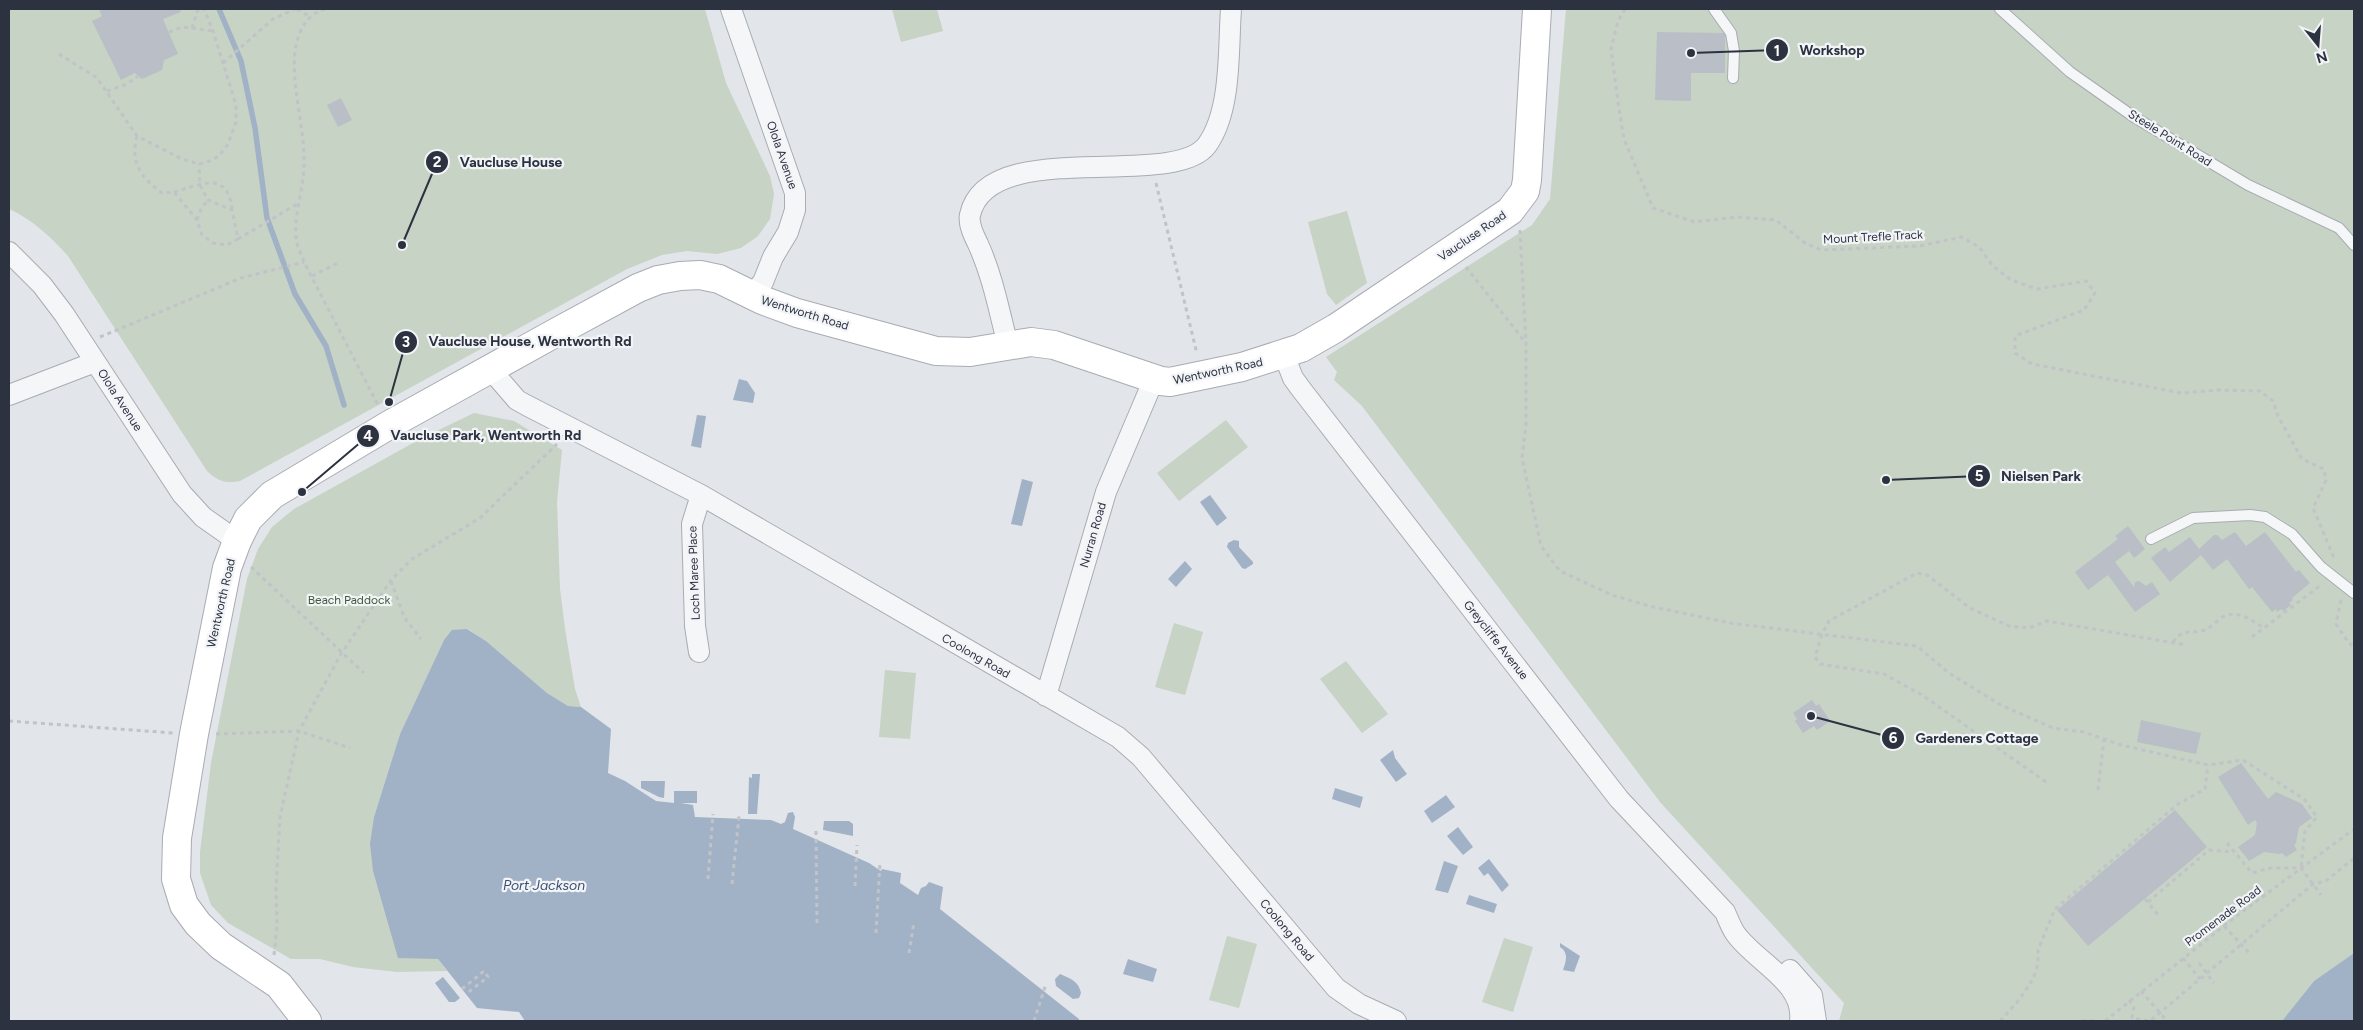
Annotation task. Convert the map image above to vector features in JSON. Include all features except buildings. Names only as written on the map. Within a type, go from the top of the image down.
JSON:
[{"type":"street","name":"Olola Avenue","points":[[730,9],[795,193],[795,210],[788,232],[773,257],[763,282],[751,296]]},
{"type":"street","points":[[1008,345],[997,295],[987,263],[973,233],[970,216],[986,188],[1013,176],[1062,168],[1152,164],[1184,160],[1196,154],[1207,145],[1218,120],[1227,87],[1231,9]]},
{"type":"street","name":"Vaucluse Road","points":[[1284,355],[1336,328],[1510,211],[1518,201],[1525,191],[1530,160],[1537,9]]},
{"type":"street","name":"Olola Avenue","points":[[9,252],[42,285],[96,362],[182,494],[202,517],[241,551]]},
{"type":"street","name":"Wentworth Road","points":[[307,1021],[279,985],[221,946],[198,924],[184,905],[176,879],[175,857],[194,734],[227,568],[241,551],[248,520],[272,495],[389,425],[630,292],[658,280],[680,276],[710,277],[751,296],[797,313],[936,351],[970,352],[1031,342],[1067,347],[1154,379],[1170,382],[1202,376],[1284,355]]},
{"type":"street","name":"Greycliffe Avenue","points":[[1284,355],[1293,378],[1301,389],[1619,799],[1725,912],[1736,934],[1791,990],[1800,1004],[1800,1021]]},
{"type":"street","points":[[9,395],[96,362]]},
{"type":"street","name":"Coolong Road","points":[[491,370],[517,400],[701,495],[1118,737],[1131,747],[1336,988],[1359,1004],[1396,1021]]},
{"type":"street","name":"Nurran Road","points":[[1046,696],[1106,492],[1154,379]]},
{"type":"street","name":"Loch Maree Place","points":[[699,652],[695,626],[692,524],[701,495]]},
{"type":"street","name":"Greycliffe Avenue","points":[[1725,912],[1742,921],[1812,995],[1816,1021]]},
{"type":"lane","points":[[1714,9],[1731,33],[1734,51],[1734,78]]},
{"type":"lane","name":"Steele Point Road","points":[[2000,9],[2070,72],[2134,117],[2248,185],[2339,228],[2354,245]]},
{"type":"lane","points":[[2151,539],[2193,518],[2250,515],[2265,517],[2292,534],[2321,567],[2354,593]]},
{"type":"path","points":[[192,28],[198,9]]},
{"type":"path","points":[[59,54],[97,78],[138,136],[167,153],[199,164],[219,156],[228,144],[236,122],[236,106],[213,31],[204,9]]},
{"type":"path","points":[[223,62],[244,47],[274,19],[296,9],[310,17]]},
{"type":"path","points":[[325,9],[317,11],[303,25],[296,45],[294,65],[304,166],[297,243],[304,262],[389,425]]},
{"type":"path","name":"Mount Trefle Track","points":[[1625,9],[1618,21],[1611,48],[1619,110],[1624,139],[1653,208],[1694,222],[1737,217],[1776,220],[1805,243],[1821,250],[1919,246],[1962,237],[1979,247],[1993,266],[2011,280],[2037,289],[2086,281],[2095,293],[2084,310],[2015,336],[2015,353],[2032,364],[2181,393],[2219,390],[2260,391],[2273,402],[2278,416],[2302,459],[2324,468],[2326,480],[2313,508],[2338,568],[2334,577]]},
{"type":"path","points":[[168,32],[182,27],[213,31]]},
{"type":"path","points":[[107,91],[127,84],[138,76]]},
{"type":"path","points":[[138,136],[135,146],[140,173],[162,193],[174,192],[210,182],[221,184],[227,191],[238,239]]},
{"type":"path","points":[[199,164],[200,185],[208,200],[232,210]]},
{"type":"path","points":[[1152,164],[1198,360]]},
{"type":"path","points":[[174,192],[197,220],[202,234],[213,244],[227,245],[274,216],[300,203]]},
{"type":"path","points":[[197,220],[201,209],[208,200]]},
{"type":"path","points":[[1520,227],[1526,344],[1526,425],[1522,458],[1541,546],[1560,571],[1612,595],[1649,606],[1730,623],[1917,646],[1949,673],[2001,705],[2053,728],[2084,732],[2104,739],[2208,765],[2243,760],[2304,799],[2317,817],[2306,831],[2301,868],[2322,895]]},
{"type":"path","points":[[83,344],[241,278],[304,262]]},
{"type":"path","points":[[312,276],[338,263]]},
{"type":"path","points":[[1463,263],[1526,344]]},
{"type":"path","points":[[275,952],[280,817],[300,732],[341,654],[391,580],[412,559],[480,518],[558,444]]},
{"type":"path","points":[[241,551],[341,654],[364,673]]},
{"type":"path","points":[[2046,782],[1922,695],[1893,678],[1884,674],[1820,664],[1815,657],[1822,634],[1829,622],[1917,573],[1927,575],[1970,608],[2009,626],[2028,628],[2047,621],[2186,645]]},
{"type":"path","points":[[391,580],[404,618],[421,639]]},
{"type":"path","points":[[2252,637],[2320,585],[2327,590]]},
{"type":"path","points":[[2344,586],[2336,624],[2348,642],[2354,647]]},
{"type":"path","points":[[2334,596],[2341,602]]},
{"type":"path","points":[[2173,642],[2178,636],[2192,630],[2205,630],[2225,616],[2234,613],[2249,618],[2264,628]]},
{"type":"path","points":[[9,721],[194,734],[300,732],[350,748]]},
{"type":"path","points":[[2098,790],[2104,739]]},
{"type":"path","points":[[2000,1021],[2019,1000],[2032,979],[2038,964],[2038,950],[2055,909],[2178,804],[2205,789],[2208,765]]},
{"type":"path","points":[[708,879],[713,814]]},
{"type":"path","points":[[732,884],[739,816]]},
{"type":"path","name":"Promenade Road","points":[[2105,1021],[2224,926],[2354,829]]},
{"type":"path","points":[[816,831],[817,925]]},
{"type":"path","points":[[2228,843],[2252,873],[2270,868],[2301,868]]},
{"type":"path","points":[[855,886],[857,845]]},
{"type":"path","points":[[2159,916],[2146,901],[2209,850],[2234,852]]},
{"type":"path","points":[[2129,1000],[2134,1007],[2132,1020],[2150,1021],[2313,884],[2326,881],[2354,858]]},
{"type":"path","points":[[876,933],[880,862]]},
{"type":"path","points":[[909,953],[914,922]]},
{"type":"path","points":[[2224,926],[2234,939],[2242,944],[2251,955]]},
{"type":"path","points":[[2183,958],[2200,979]]},
{"type":"path","points":[[2199,963],[2214,983]]},
{"type":"path","points":[[462,989],[484,971],[488,977],[466,994]]},
{"type":"path","points":[[1034,1021],[1046,984]]},
{"type":"path","points":[[2141,991],[2167,1021]]},
{"type":"path","points":[[2083,1021],[2096,1021]]},
{"type":"green space","points":[[9,9],[705,9],[726,83],[770,176],[774,194],[770,219],[758,236],[741,248],[717,254],[687,251],[662,255],[627,269],[240,481],[222,481],[207,471],[68,256],[41,229],[9,209]]},
{"type":"green space","points":[[892,9],[937,9],[943,31],[901,42]]},
{"type":"green space","points":[[1566,9],[2354,9],[2354,953],[2314,981],[2282,1021],[1839,1021],[1844,1003],[1660,802],[1362,406],[1334,380],[1337,372],[1326,357],[1532,225],[1550,199]]},
{"type":"green space","points":[[1347,211],[1367,283],[1336,305],[1327,294],[1308,222]]},
{"type":"green space","name":"Beach Paddock","points":[[474,413],[514,421],[562,450],[557,502],[560,589],[575,689],[581,707],[568,706],[547,693],[486,641],[468,629],[444,640],[400,734],[374,817],[373,871],[392,930],[438,959],[447,971],[397,972],[353,967],[320,959],[291,959],[228,923],[211,905],[200,873],[200,852],[211,763],[247,579],[258,549],[272,527],[294,509],[422,438]]},
{"type":"green space","points":[[1226,420],[1248,447],[1179,501],[1157,473]]},
{"type":"green space","points":[[1174,623],[1203,632],[1185,695],[1155,687]]},
{"type":"green space","points":[[1346,661],[1388,714],[1362,733],[1320,679]]},
{"type":"green space","points":[[885,670],[916,673],[910,739],[879,737]]},
{"type":"green space","points":[[1227,936],[1257,944],[1239,1008],[1209,1000]]},
{"type":"green space","points":[[1504,938],[1533,947],[1513,1012],[1482,1002]]},
{"type":"water","points":[[739,379],[747,381],[755,393],[753,403],[733,400]]},
{"type":"water","points":[[697,415],[706,416],[701,448],[691,446]]},
{"type":"water","points":[[1022,479],[1033,482],[1022,526],[1011,524]]},
{"type":"water","points":[[1210,495],[1227,518],[1217,526],[1200,502]]},
{"type":"water","points":[[1234,540],[1239,541],[1239,547],[1253,562],[1253,564],[1245,569],[1242,568],[1227,547],[1228,543]]},
{"type":"water","points":[[1185,561],[1192,569],[1176,587],[1168,579]]},
{"type":"water","name":"Port Jackson","points":[[467,629],[486,641],[547,693],[568,706],[581,707],[611,729],[608,773],[625,781],[656,801],[674,803],[674,791],[697,791],[697,803],[681,803],[693,805],[695,817],[771,820],[781,824],[785,822],[788,813],[793,812],[795,817],[793,829],[869,863],[881,871],[882,869],[901,873],[900,883],[918,895],[921,888],[929,882],[943,887],[940,909],[1079,1019],[1079,1021],[525,1021],[519,1012],[477,1008],[438,959],[398,958],[373,871],[370,844],[374,817],[400,734],[444,640],[452,630]]},
{"type":"water","points":[[1393,750],[1395,758],[1407,774],[1396,782],[1380,760]]},
{"type":"water","points":[[752,774],[760,774],[757,814],[748,814],[749,777],[752,778]]},
{"type":"water","points":[[641,781],[665,781],[664,798],[641,788]]},
{"type":"water","points":[[1335,788],[1363,797],[1360,808],[1332,799]]},
{"type":"water","points":[[1446,795],[1455,807],[1432,823],[1424,811]]},
{"type":"water","points":[[824,821],[849,821],[853,824],[853,836],[823,830]]},
{"type":"water","points":[[1458,827],[1473,847],[1463,855],[1447,836]]},
{"type":"water","points":[[1489,859],[1509,885],[1502,892],[1488,873],[1484,876],[1478,868]]},
{"type":"water","points":[[1444,861],[1458,866],[1448,893],[1435,890]]},
{"type":"water","points":[[1469,895],[1497,904],[1494,913],[1466,904]]},
{"type":"water","points":[[1560,943],[1580,956],[1574,972],[1563,970],[1566,955],[1560,947]]},
{"type":"water","points":[[2354,953],[2354,1021],[2282,1021],[2314,981]]},
{"type":"water","points":[[1128,959],[1157,969],[1153,982],[1123,974]]},
{"type":"water","points":[[1060,974],[1073,980],[1078,986],[1081,993],[1079,998],[1073,999],[1056,986],[1055,979]]},
{"type":"water","points":[[443,977],[460,998],[455,1002],[449,1002],[435,983]]},
{"type":"waterway","points":[[219,9],[241,61],[255,128],[267,218],[295,294],[326,346],[344,405]]},
{"type":"place","name":"Workshop","points":[[1691,53]]},
{"type":"place","name":"Vaucluse House","points":[[402,245]]},
{"type":"place","name":"Vaucluse House, Wentworth Rd","points":[[389,402]]},
{"type":"place","name":"Nielsen Park","points":[[1886,480]]},
{"type":"place","name":"Vaucluse Park, Wentworth Rd","points":[[302,492]]},
{"type":"place","name":"Gardeners Cottage","points":[[1811,716]]}]
